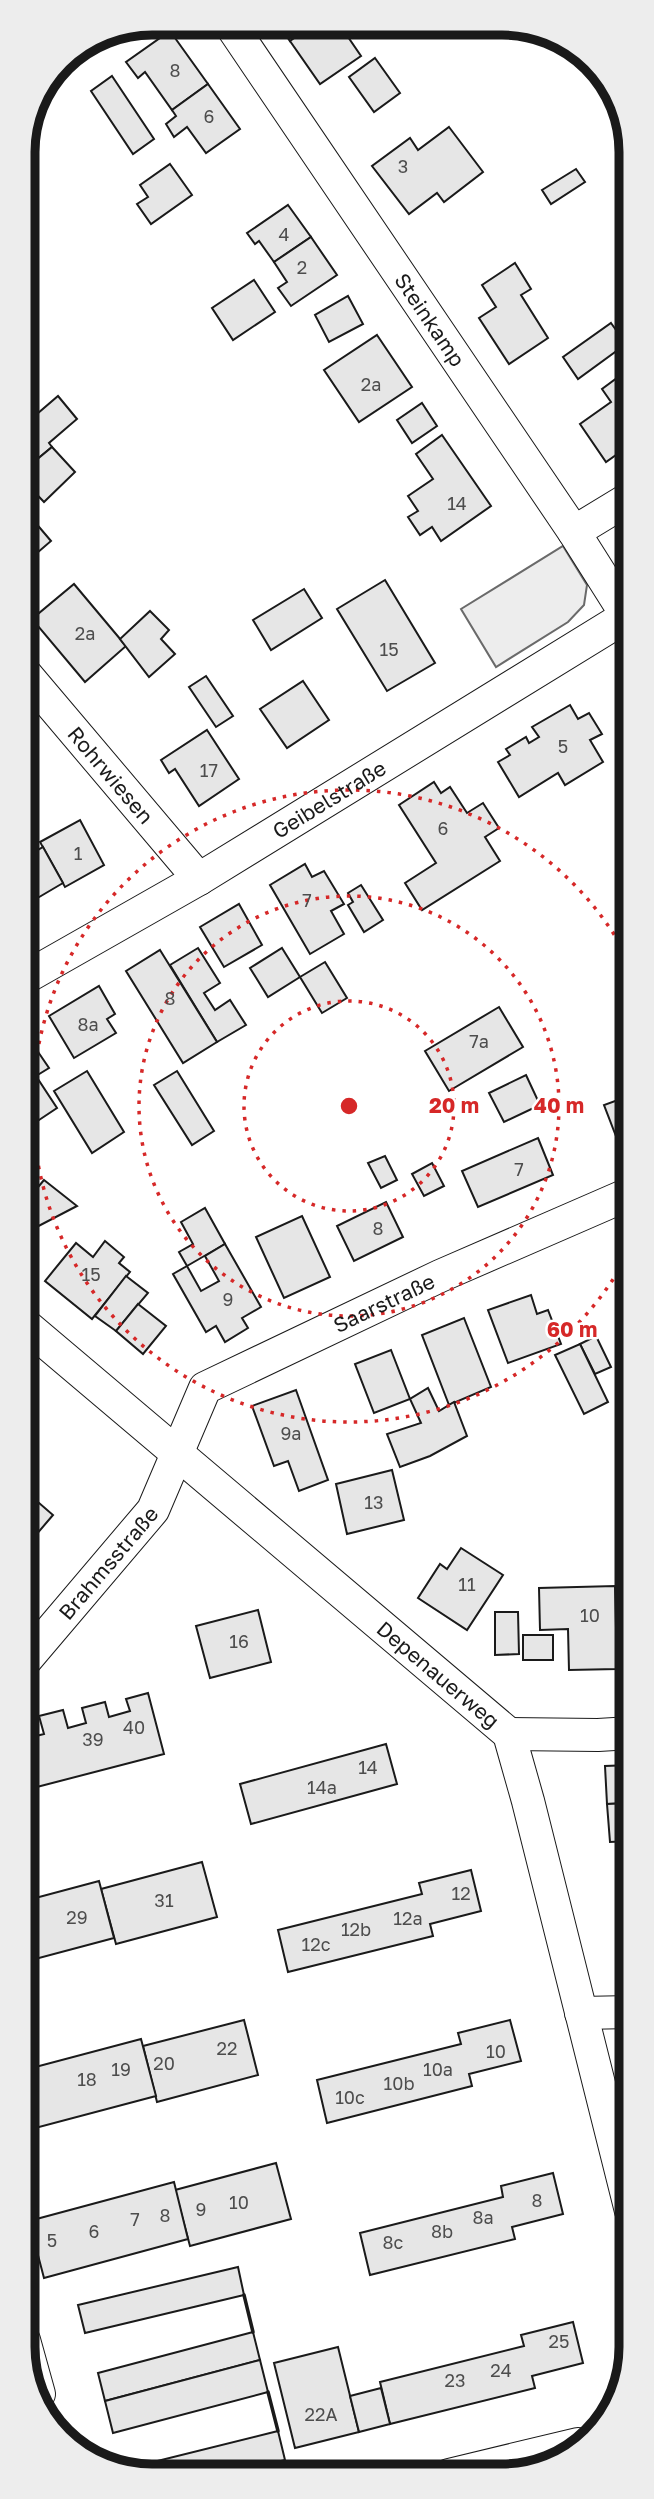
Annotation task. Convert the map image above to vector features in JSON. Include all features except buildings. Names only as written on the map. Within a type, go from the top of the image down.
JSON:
[{"type":"street","name":"Steinkamp","points":[[237,35],[619,600]]},
{"type":"street","points":[[574,532],[619,505]]},
{"type":"street","name":"Geibelstraße","points":[[35,972],[199,878],[619,621]]},
{"type":"street","name":"Rohrwiesen","points":[[35,685],[199,878]]},
{"type":"street","name":"Saarstraße","points":[[177,1454],[205,1388],[440,1276],[619,1198]]},
{"type":"street","name":"Depenauerweg","points":[[35,1333],[509,1734],[619,2163]]},
{"type":"street","name":"Brahmsstraße","points":[[35,1649],[153,1510],[177,1454]]},
{"type":"street","points":[[509,1734],[619,1734]]},
{"type":"street","points":[[581,2013],[619,2012]]},
{"type":"street","points":[[495,2464],[561,2448]]},
{"type":"shaded area","points":[[563,546],[587,585],[584,605],[568,622],[496,667],[461,609]]},
{"type":"wall","points":[[244,2295],[253,2332]]},
{"type":"wall","points":[[268,2392],[278,2431]]}]
